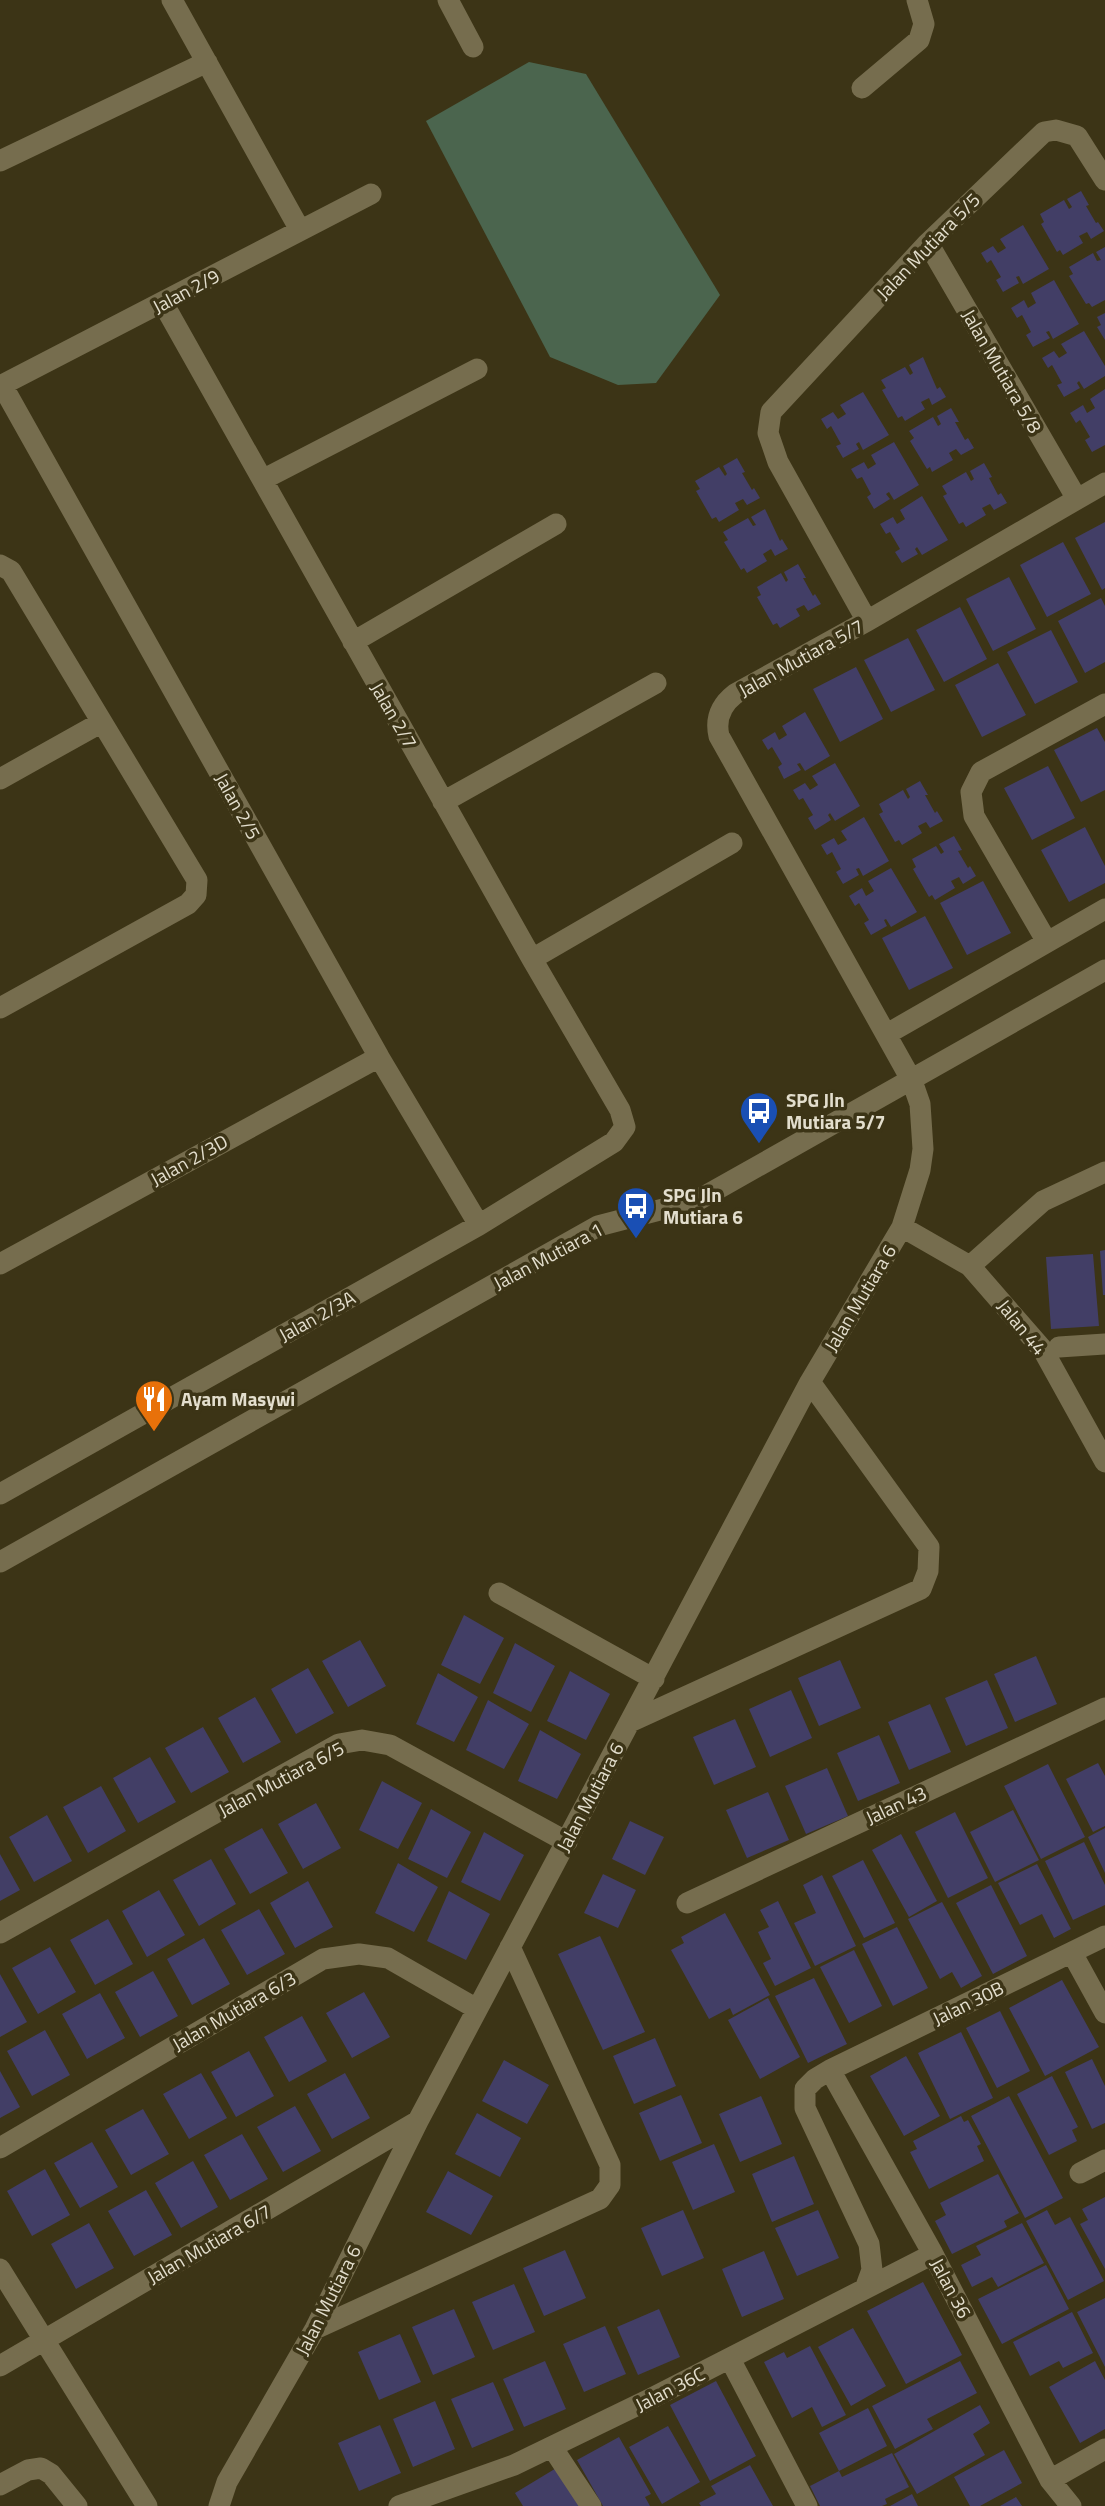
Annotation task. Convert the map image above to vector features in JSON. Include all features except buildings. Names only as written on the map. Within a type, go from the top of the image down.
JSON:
[{"type":"street","points":[[172,0],[300,230]]},
{"type":"street","points":[[448,0],[473,47]]},
{"type":"street","points":[[862,88],[919,40],[924,24],[917,0]]},
{"type":"street","points":[[0,160],[207,62]]},
{"type":"street","name":"Jalan Mutiara 5/5","points":[[867,621],[778,463],[768,433],[768,418],[775,407],[928,243],[1044,132],[1056,130],[1077,136],[1105,180]]},
{"type":"street","name":"Jalan 2/9","points":[[1,385],[371,194]]},
{"type":"street","name":"Jalan Mutiara 5/8","points":[[928,243],[1077,499]]},
{"type":"street","name":"Jalan 2/7","points":[[163,303],[443,802],[620,1110],[625,1127]]},
{"type":"street","points":[[264,479],[477,369]]},
{"type":"street","name":"Jalan 2/5","points":[[1,385],[379,1057],[479,1224]]},
{"type":"street","name":"Jalan Mutiara 5/7","points":[[912,1081],[718,731],[723,706],[735,694],[1105,483]]},
{"type":"street","points":[[353,642],[556,524]]},
{"type":"street","points":[[0,565],[11,572],[197,880],[196,895],[188,904],[0,1008]]},
{"type":"street","points":[[443,802],[656,683]]},
{"type":"street","points":[[1047,942],[974,816],[971,792],[981,772],[1105,704]]},
{"type":"street","points":[[0,779],[102,722]]},
{"type":"street","points":[[532,959],[732,843]]},
{"type":"street","points":[[887,1034],[1105,909]]},
{"type":"street","name":"Jalan Mutiara 1","points":[[0,1562],[598,1226],[698,1200],[1105,970]]},
{"type":"street","name":"Jalan 2/3D","points":[[0,1264],[379,1057]]},
{"type":"street","name":"Jalan Mutiara 6","points":[[219,2506],[227,2482],[315,2329],[418,2121],[810,1382],[902,1227],[920,1170],[923,1149],[920,1104],[912,1081]]},
{"type":"street","name":"Jalan 2/3A","points":[[0,1494],[479,1224],[614,1142],[625,1127]]},
{"type":"street","points":[[970,1266],[1043,1201],[1105,1172]]},
{"type":"street","name":"Jalan 44","points":[[902,1227],[970,1266],[1043,1350],[1105,1462]]},
{"type":"street","points":[[1059,1347],[1105,1343]]},
{"type":"street","points":[[630,1723],[921,1589],[928,1570],[929,1546],[810,1382]]},
{"type":"street","points":[[499,1593],[654,1679]]},
{"type":"street","name":"Jalan 43","points":[[687,1903],[1105,1708]]},
{"type":"street","name":"Jalan Mutiara 6/5","points":[[0,1933],[339,1744],[362,1740],[390,1745],[567,1842]]},
{"type":"street","name":"Jalan 30B","points":[[865,2289],[872,2270],[869,2244],[804,2108],[804,2090],[830,2070],[1105,1936]]},
{"type":"street","points":[[315,2329],[600,2199],[610,2185],[610,2165],[510,1947]]},
{"type":"street","points":[[1072,1953],[1105,2013]]},
{"type":"street","name":"Jalan Mutiara 6/3","points":[[0,2148],[323,1959],[359,1954],[388,1958],[477,2009]]},
{"type":"street","name":"Jalan 36","points":[[830,2070],[933,2254],[1050,2480],[1070,2506]]},
{"type":"street","name":"Jalan Mutiara 6/7","points":[[0,2366],[418,2121]]},
{"type":"street","points":[[1080,2174],[1105,2160]]},
{"type":"street","name":"Jalan 36C","points":[[399,2506],[425,2502],[514,2465],[730,2359],[933,2254]]},
{"type":"street","points":[[0,2269],[147,2506]]},
{"type":"street","points":[[730,2359],[807,2506]]},
{"type":"street","points":[[552,2447],[590,2506]]},
{"type":"street","points":[[1050,2480],[1105,2449]]},
{"type":"street","points":[[0,2485],[28,2470],[41,2468],[51,2474],[77,2506]]},
{"type":"green space","points":[[529,62],[586,74],[720,295],[656,383],[618,385],[550,357],[426,121]]},
{"type":"place","name":"SPG Jln Mutiara 5/7","points":[[759,1145]]},
{"type":"place","name":"SPG Jln Mutiara 6","points":[[636,1240]]},
{"type":"place","name":"Ayam Masywi","points":[[154,1433]]}]
